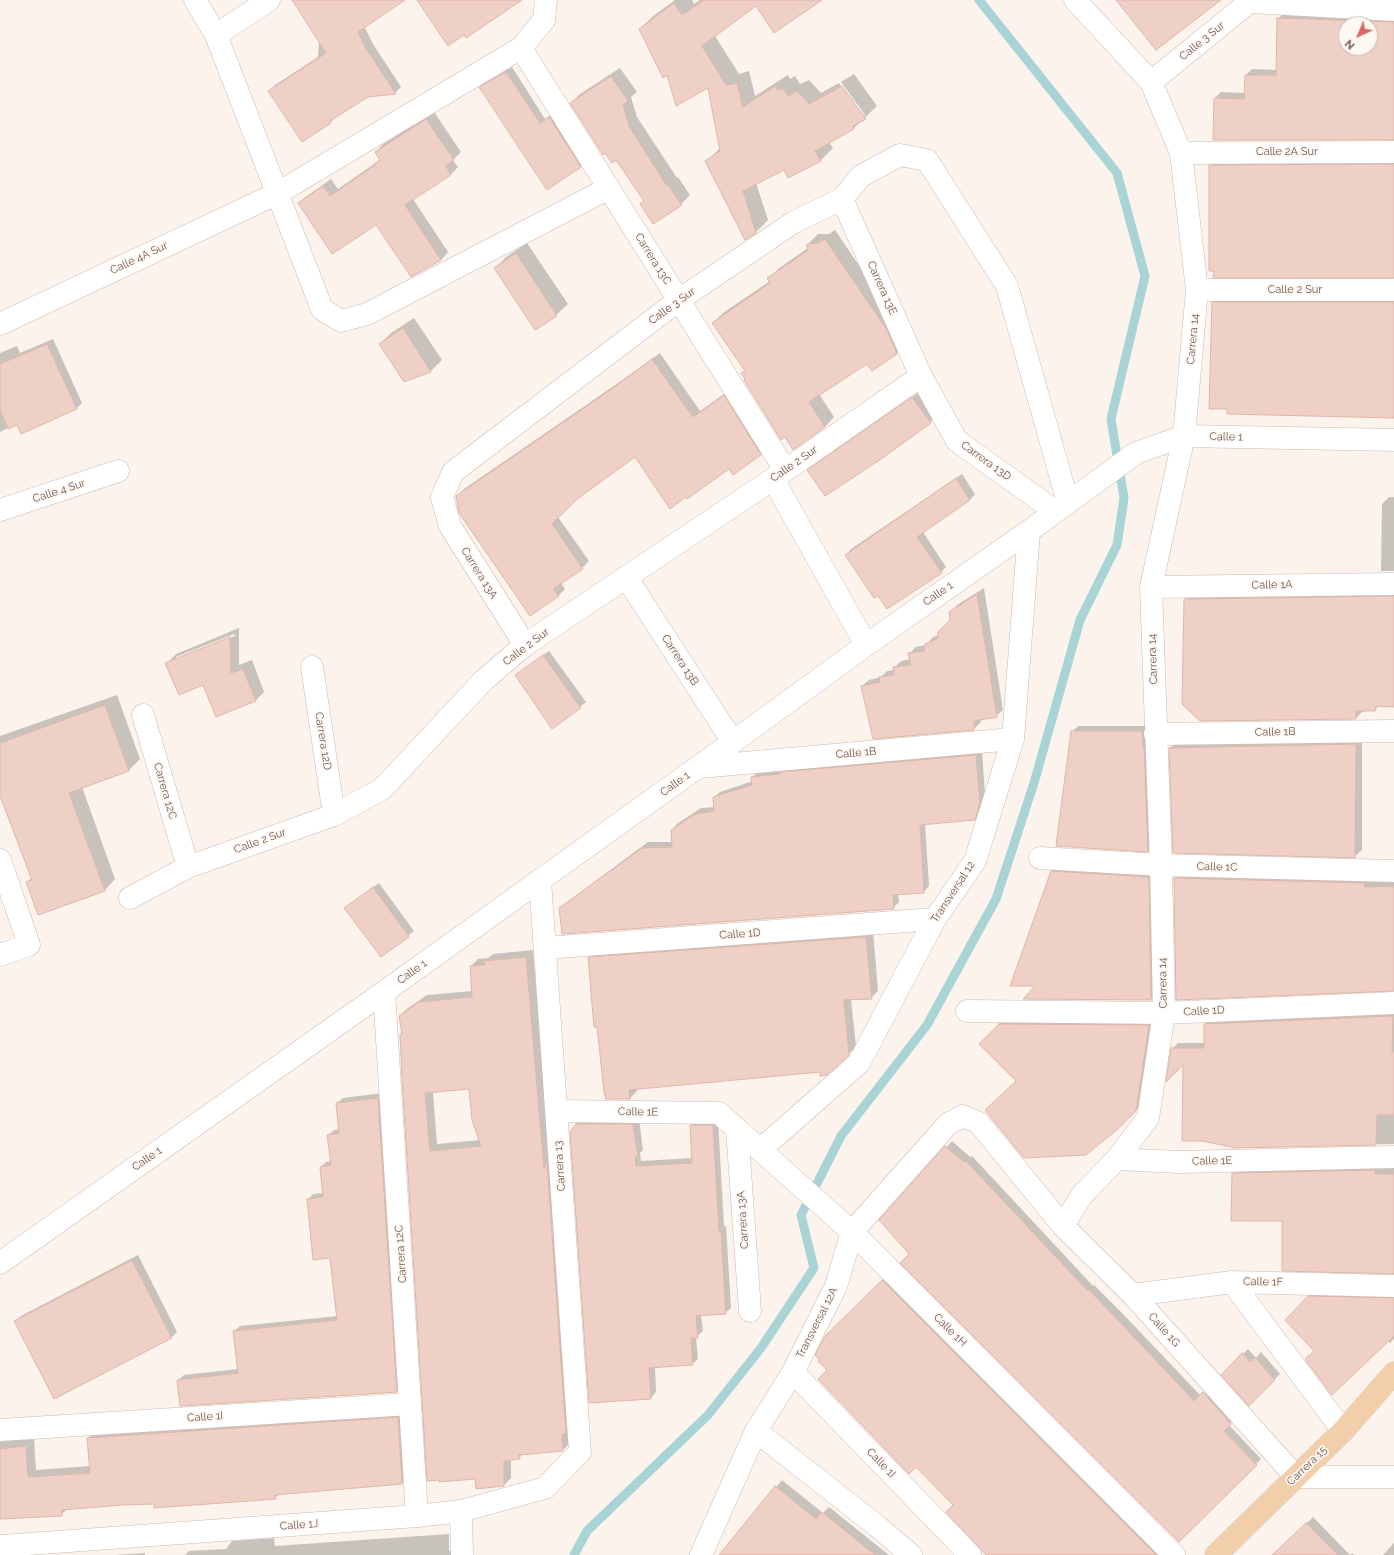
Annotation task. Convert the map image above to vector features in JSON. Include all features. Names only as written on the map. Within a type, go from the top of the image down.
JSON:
[{"type":"main road","name":"Carrera 15","points":[[1216,1555],[1343,1431],[1394,1373]]},
{"type":"street","points":[[195,0],[216,34],[322,309],[341,321],[367,314],[609,188]]},
{"type":"street","points":[[216,34],[269,0]]},
{"type":"street","name":"Calle 4A Sur","points":[[0,324],[278,193],[521,48],[544,20],[546,0]]},
{"type":"street","name":"Carrera 14","points":[[1075,0],[1151,82],[1181,152],[1197,290],[1184,436],[1151,587],[1161,865],[1164,1013],[1148,1118],[1117,1159]]},
{"type":"street","points":[[1251,1],[1394,10]]},
{"type":"street","name":"Calle 3 Sur","points":[[1151,82],[1251,1]]},
{"type":"street","name":"Carrera 13C","points":[[521,48],[679,300],[779,474],[866,644]]},
{"type":"street","name":"Calle 2A Sur","points":[[1181,152],[1394,152]]},
{"type":"street","name":"Calle 3 Sur","points":[[442,497],[453,472],[679,300],[794,222],[842,199],[861,176],[900,156],[927,160],[1006,286],[1061,507]]},
{"type":"street","name":"Carrera 13E","points":[[842,199],[921,376]]},
{"type":"street","name":"Calle 2 Sur","points":[[1197,290],[1394,290]]},
{"type":"street","name":"Calle 2 Sur","points":[[130,898],[188,867],[334,815],[382,789],[484,680],[525,645],[779,474],[921,376]]},
{"type":"street","name":"Carrera 13D","points":[[921,376],[957,441],[1061,507]]},
{"type":"street","name":"Calle 1","points":[[0,1263],[384,992],[733,742],[866,644],[1029,531],[1136,453],[1184,436],[1394,440]]},
{"type":"street","name":"Calle 4 Sur","points":[[0,510],[118,471]]},
{"type":"street","name":"Carrera 13A","points":[[442,497],[450,526],[525,645]]},
{"type":"street","name":"Transversal 12","points":[[766,1154],[859,1063],[935,919],[975,861],[1013,739],[1029,531]]},
{"type":"street","name":"Carrera 13B","points":[[626,577],[733,742]]},
{"type":"street","name":"Calle 1A","points":[[1151,587],[1394,584]]},
{"type":"street","name":"Carrera 12D","points":[[312,667],[334,815]]},
{"type":"street","name":"Carrera 12C","points":[[143,715],[188,867]]},
{"type":"street","name":"Calle 1B","points":[[1156,734],[1394,731]]},
{"type":"street","name":"Calle 1B","points":[[698,767],[1013,739]]},
{"type":"street","name":"Calle 1C","points":[[1040,858],[1161,865],[1394,871]]},
{"type":"street","points":[[0,860],[29,945],[0,955]]},
{"type":"street","name":"Carrera 13","points":[[540,880],[580,1452]]},
{"type":"street","name":"Calle 1D","points":[[545,948],[935,919]]},
{"type":"street","name":"Carrera 12C","points":[[384,992],[417,1516]]},
{"type":"street","name":"Calle 1D","points":[[967,1011],[1164,1013],[1394,1003]]},
{"type":"street","name":"Calle 1E","points":[[557,1111],[719,1113]]},
{"type":"street","name":"Calle 1H","points":[[719,1113],[847,1227],[1174,1555]]},
{"type":"street","name":"Calle 1G","points":[[963,1116],[979,1123],[1063,1226],[1133,1295],[1296,1476]]},
{"type":"street","name":"Transversal 12A","points":[[701,1555],[756,1431],[792,1372],[836,1286],[847,1227],[948,1124],[963,1116]]},
{"type":"street","name":"Carrera 13A","points":[[737,1129],[750,1311]]},
{"type":"street","name":"Calle 1E","points":[[1117,1159],[1179,1162],[1394,1157]]},
{"type":"street","points":[[1063,1226],[1082,1195],[1117,1159]]},
{"type":"street","points":[[1232,1282],[1343,1431]]},
{"type":"street","name":"Calle 1F","points":[[1133,1295],[1232,1282],[1394,1286]]},
{"type":"street","name":"Calle 1I","points":[[792,1372],[970,1555]]},
{"type":"street","name":"Calle 1I","points":[[0,1430],[410,1404]]},
{"type":"street","points":[[756,1431],[877,1526],[911,1555]]},
{"type":"street","name":"Calle 1J","points":[[0,1546],[417,1516],[461,1511],[545,1488],[580,1452]]},
{"type":"street","points":[[1296,1476],[1394,1477]]},
{"type":"street","points":[[461,1511],[462,1555]]},
{"type":"building","points":[[292,0],[405,0],[358,32],[367,50],[396,94],[368,97],[330,121],[331,123],[302,142],[268,91],[326,53]]},
{"type":"building","points":[[417,0],[522,0],[466,38],[464,35],[448,46]]},
{"type":"building","points":[[704,0],[822,0],[774,33],[756,6],[702,46],[726,85],[737,83],[743,107],[775,86],[778,90],[783,88],[788,96],[797,91],[809,104],[842,86],[866,119],[853,126],[854,129],[815,151],[821,161],[788,178],[784,170],[743,191],[756,233],[745,240],[705,161],[720,151],[708,88],[676,106],[667,75],[663,78],[639,29],[674,3],[682,15]]},
{"type":"building","points":[[1116,0],[1221,0],[1156,50]]},
{"type":"building","points":[[1277,18],[1338,20],[1338,56],[1378,56],[1378,21],[1394,22],[1394,140],[1213,140],[1214,98],[1244,99],[1245,75],[1276,75]]},
{"type":"building","points":[[506,72],[540,123],[549,117],[581,167],[547,190],[479,87]]},
{"type":"building","points":[[611,76],[628,101],[623,105],[629,126],[667,186],[668,185],[682,205],[653,224],[640,204],[644,201],[616,160],[612,163],[605,153],[603,155],[570,103]]},
{"type":"building","points":[[426,119],[454,160],[446,166],[451,175],[405,205],[441,260],[411,277],[376,225],[332,254],[298,203],[323,186],[330,196],[375,165],[374,164],[380,160],[375,152]]},
{"type":"building","points":[[1394,164],[1394,278],[1213,278],[1214,271],[1209,271],[1209,165]]},
{"type":"building","points":[[825,239],[887,330],[897,354],[872,371],[867,364],[809,402],[825,427],[793,450],[785,437],[781,440],[744,380],[745,379],[741,373],[745,371],[712,323],[770,283],[767,278],[807,251],[807,244],[818,243]]},
{"type":"building","points":[[516,253],[557,316],[535,330],[494,268]]},
{"type":"building","points":[[1212,302],[1394,302],[1394,418],[1227,414],[1227,409],[1209,409]]},
{"type":"building","points":[[403,328],[431,372],[404,382],[379,344]]},
{"type":"building","points":[[47,344],[77,409],[21,434],[17,425],[8,429],[0,410],[0,364]]},
{"type":"building","points":[[652,359],[693,417],[724,395],[761,455],[733,475],[729,469],[687,499],[686,497],[670,509],[635,457],[577,499],[552,524],[583,569],[553,589],[559,596],[530,616],[459,513],[456,496],[613,388]]},
{"type":"building","points":[[912,397],[931,423],[881,459],[825,496],[807,470]]},
{"type":"building","points":[[956,478],[970,500],[917,537],[942,573],[887,609],[878,596],[874,598],[845,555]]},
{"type":"building","points":[[977,594],[997,717],[974,721],[974,730],[873,739],[861,686],[880,682],[879,677],[894,675],[893,667],[911,665],[908,653],[924,651],[925,644],[937,639],[938,632],[950,620],[949,612]]},
{"type":"building","points":[[1394,596],[1394,707],[1376,706],[1375,711],[1356,711],[1356,719],[1200,721],[1182,704],[1184,599]]},
{"type":"building","points":[[230,637],[231,673],[243,669],[256,701],[216,717],[203,685],[179,695],[165,663]]},
{"type":"building","points":[[543,655],[581,708],[552,729],[515,675]]},
{"type":"building","points":[[105,705],[129,771],[69,793],[105,891],[38,915],[26,882],[32,880],[0,796],[0,743]]},
{"type":"building","points":[[1071,731],[1142,731],[1144,747],[1148,852],[1056,846]]},
{"type":"building","points":[[1356,744],[1355,858],[1173,853],[1169,748]]},
{"type":"building","points":[[976,755],[980,803],[975,820],[920,825],[924,893],[893,895],[894,909],[562,934],[559,908],[642,848],[672,847],[671,830],[695,814],[714,811],[713,797],[752,785],[751,777],[780,774],[780,772]]},
{"type":"building","points":[[1051,871],[1149,877],[1151,1000],[1023,999],[1035,986],[1010,986]]},
{"type":"building","points":[[1174,878],[1364,883],[1365,887],[1394,886],[1394,991],[1176,1000]]},
{"type":"building","points":[[373,887],[409,937],[381,957],[344,908]]},
{"type":"building","points":[[866,937],[872,999],[844,1000],[849,1055],[827,1075],[820,1076],[820,1072],[629,1090],[630,1099],[606,1099],[597,1027],[594,1027],[588,957]]},
{"type":"building","points":[[526,957],[544,1168],[547,1163],[566,1434],[562,1434],[563,1451],[519,1455],[520,1459],[504,1461],[504,1486],[476,1489],[475,1479],[439,1482],[439,1480],[427,1481],[402,1077],[400,1034],[402,1034],[399,1016],[419,1002],[472,997],[470,966],[485,965],[484,961]],"holes":[[[469,1089],[472,1120],[481,1146],[430,1151],[425,1093]]]},
{"type":"building","points":[[1393,1016],[1392,1052],[1394,1052],[1394,1115],[1377,1115],[1376,1145],[1232,1148],[1202,1141],[1182,1141],[1183,1065],[1166,1082],[1171,1048],[1204,1048],[1204,1024]]},
{"type":"building","points":[[999,1024],[1149,1025],[1136,1111],[1119,1128],[1086,1155],[1024,1158],[985,1110],[1016,1081],[979,1044]]},
{"type":"building","points":[[378,1098],[397,1392],[180,1406],[177,1380],[238,1373],[233,1331],[337,1320],[330,1258],[313,1260],[307,1199],[323,1197],[320,1167],[331,1165],[327,1135],[339,1133],[336,1103]]},
{"type":"building","points":[[576,1124],[633,1124],[638,1157],[635,1157],[636,1166],[692,1163],[690,1125],[713,1125],[719,1231],[721,1231],[726,1314],[696,1316],[698,1338],[691,1338],[693,1365],[649,1368],[651,1399],[589,1403],[570,1132]]},
{"type":"building","points":[[945,1146],[964,1162],[966,1161],[1194,1401],[1203,1392],[1231,1424],[1224,1431],[1257,1465],[1179,1542],[900,1263],[909,1254],[879,1220]]},
{"type":"building","points":[[1375,1170],[1375,1174],[1394,1174],[1394,1274],[1282,1271],[1282,1221],[1231,1221],[1232,1173]]},
{"type":"building","points":[[132,1260],[172,1338],[54,1399],[14,1321]]},
{"type":"building","points":[[882,1280],[1156,1555],[986,1555],[946,1512],[953,1505],[916,1467],[909,1474],[818,1379],[827,1370],[818,1361],[820,1360],[815,1355],[825,1336]]},
{"type":"building","points":[[1308,1296],[1394,1298],[1394,1336],[1332,1395],[1305,1359],[1314,1351],[1285,1320]]},
{"type":"building","points":[[1242,1353],[1250,1362],[1255,1357],[1275,1380],[1249,1406],[1221,1375]]},
{"type":"building","points":[[398,1417],[402,1484],[275,1495],[276,1499],[154,1508],[154,1504],[123,1505],[62,1510],[62,1516],[0,1519],[0,1449],[26,1446],[28,1477],[90,1473],[87,1438]]},
{"type":"building","points":[[775,1486],[816,1519],[822,1512],[875,1555],[719,1555]]},
{"type":"building","points":[[1306,1523],[1338,1555],[1272,1555]]},
{"type":"waterway","points":[[574,1555],[587,1531],[708,1415],[761,1348],[814,1268],[801,1215],[841,1136],[927,1025],[996,899],[1034,783],[1080,620],[1117,545],[1124,498],[1111,419],[1145,276],[1117,173],[979,0]]}]
